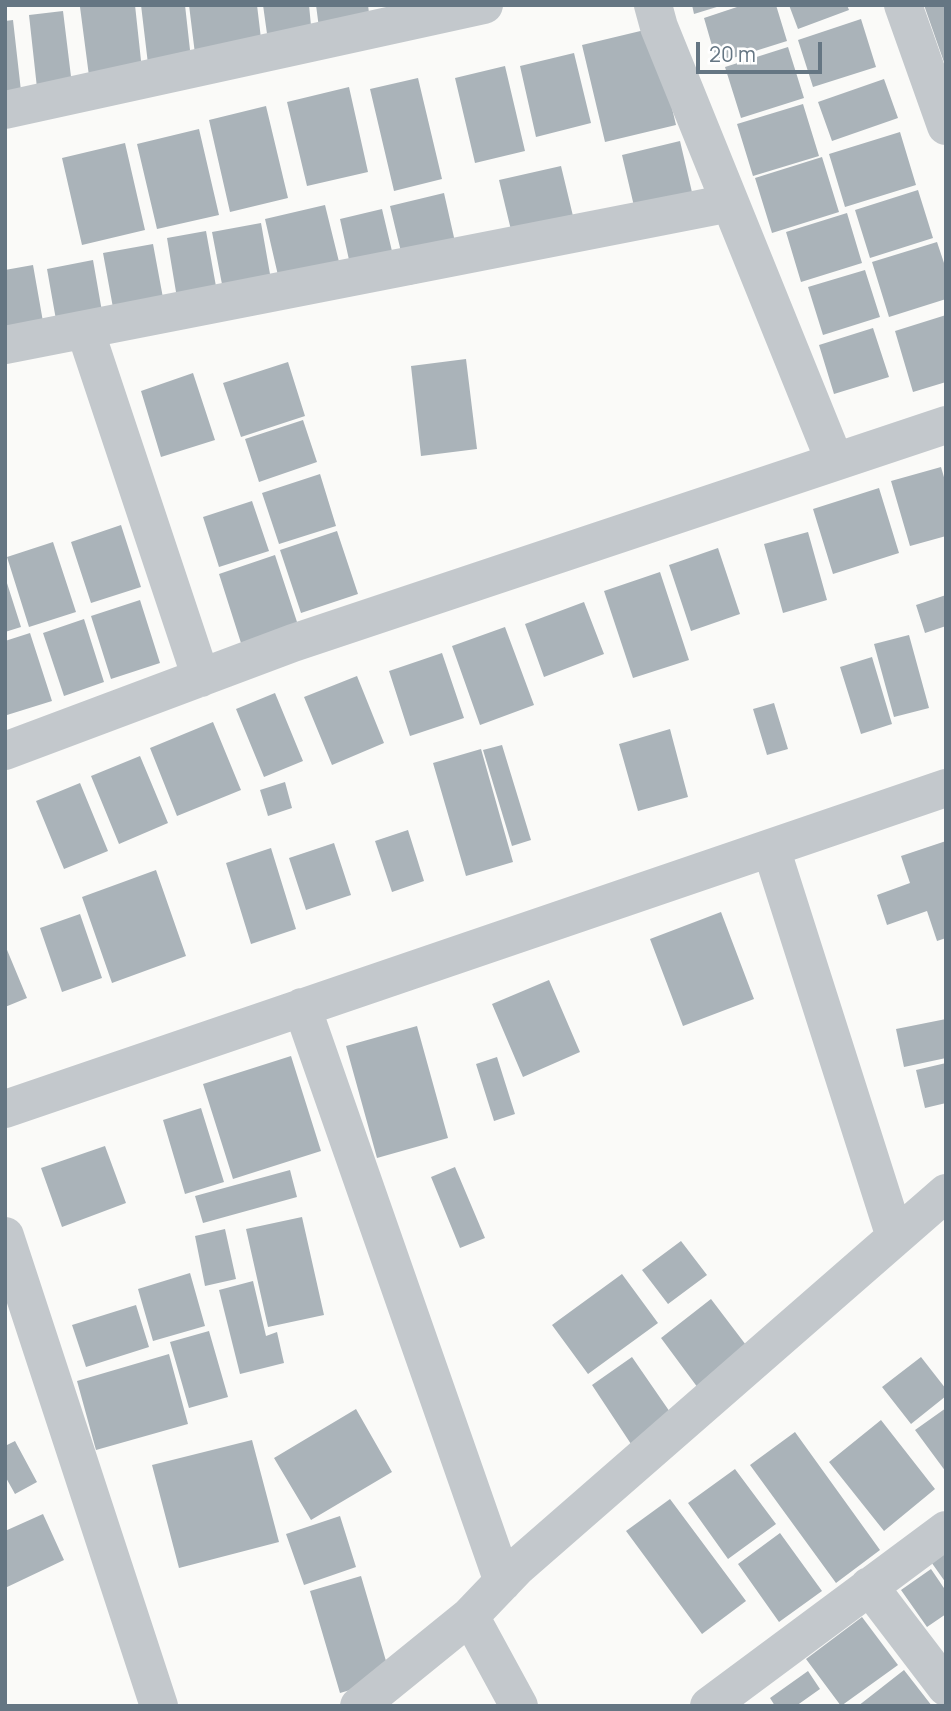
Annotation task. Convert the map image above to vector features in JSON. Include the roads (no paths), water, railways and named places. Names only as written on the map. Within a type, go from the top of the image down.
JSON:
[{"type":"street","points":[[5,110],[484,5]]},
{"type":"street","points":[[653,5],[659,27],[835,462]]},
{"type":"street","points":[[903,5],[946,126]]},
{"type":"street","points":[[5,345],[730,203]]},
{"type":"street","points":[[85,330],[201,678]]},
{"type":"street","points":[[5,751],[293,643],[946,425]]},
{"type":"street","points":[[5,1109],[946,788]]},
{"type":"street","points":[[771,848],[895,1237]]},
{"type":"street","points":[[302,1007],[503,1582]]},
{"type":"street","points":[[359,1706],[470,1616],[516,1568],[946,1194]]},
{"type":"street","points":[[5,1236],[159,1706]]},
{"type":"street","points":[[730,1700],[869,1586],[946,1530]]},
{"type":"street","points":[[869,1586],[946,1687]]},
{"type":"street","points":[[470,1616],[519,1706]]}]
